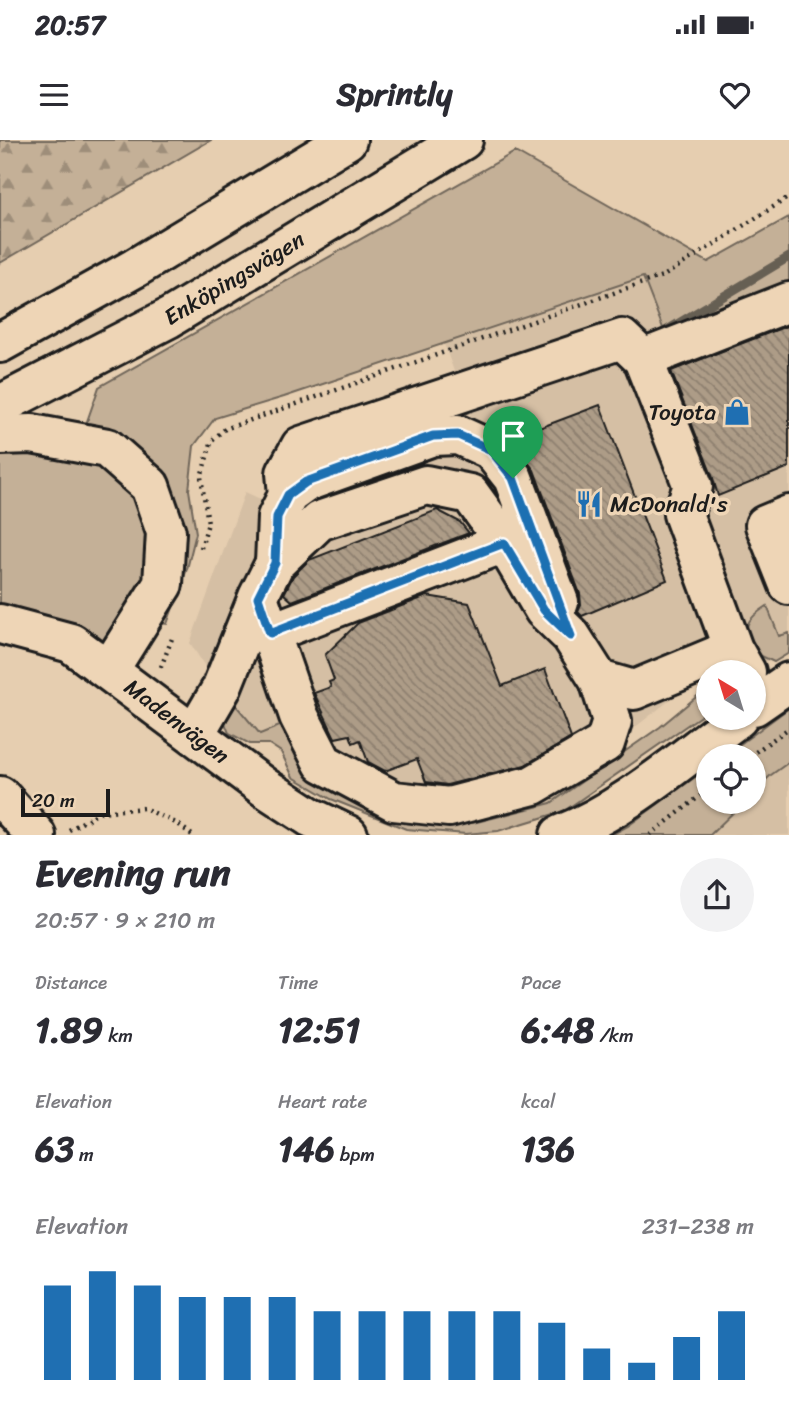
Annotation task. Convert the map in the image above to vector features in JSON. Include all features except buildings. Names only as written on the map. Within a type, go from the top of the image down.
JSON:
[{"type":"street","points":[[0,343],[135,268],[347,140]]},
{"type":"street","name":"Enköpingsvägen","points":[[0,405],[169,318],[463,140]]},
{"type":"street","points":[[643,359],[789,302]]},
{"type":"street","points":[[288,495],[286,473],[301,446],[622,340],[643,359],[693,486],[683,514],[743,660]]},
{"type":"street","points":[[0,435],[32,434],[107,447],[150,486],[166,532],[163,584],[109,670]]},
{"type":"street","points":[[258,597],[299,716],[323,763],[394,801],[449,807],[533,785],[605,743],[612,721],[599,680],[571,636],[513,478],[491,450],[458,435],[433,436],[306,482],[288,495],[277,517],[275,563]]},
{"type":"street","points":[[194,735],[221,689],[258,597],[275,563],[319,522],[426,485],[470,494],[504,543],[544,610],[571,636]]},
{"type":"street","points":[[789,515],[765,525],[789,585]]},
{"type":"street","points":[[270,633],[504,543]]},
{"type":"street","name":"Madenvägen","points":[[0,624],[71,643],[264,787],[310,817],[348,835]]},
{"type":"street","points":[[599,680],[635,690],[696,688]]},
{"type":"street","points":[[560,835],[588,824],[642,789],[707,730]]},
{"type":"street","points":[[0,796],[36,835]]},
{"type":"path","points":[[766,745],[789,728]]},
{"type":"path","points":[[650,835],[696,799]]},
{"type":"path","points":[[65,835],[64,833],[100,812],[144,808],[178,824],[192,835]]},
{"type":"shaded area","points":[[644,277],[789,289],[789,653],[766,662],[696,660],[696,680],[602,753],[606,764],[551,803],[473,823],[425,818],[353,794],[296,757],[282,725],[261,734],[210,674],[190,643],[245,492],[298,516],[313,489],[434,448],[460,450],[492,475],[444,344]]},
{"type":"shaded area","points":[[789,762],[789,835],[710,835],[732,814],[766,814],[766,780]]},
{"type":"green space","points":[[0,140],[211,140],[0,263]]},
{"type":"green space","points":[[515,152],[708,262],[789,217],[789,289],[668,341],[643,277],[215,418],[194,446],[189,490],[196,533],[187,569],[167,624],[159,623],[182,557],[84,430],[99,387]]},
{"type":"green space","points":[[0,451],[98,459],[149,511],[155,561],[106,641],[95,639],[43,615],[0,611]]},
{"type":"green space","points":[[767,606],[779,636],[789,633],[789,653],[774,662],[751,651],[747,635],[750,620]]},
{"type":"green space","points":[[229,697],[260,734],[282,725],[296,757],[353,794],[425,818],[473,823],[551,803],[660,727],[696,697],[696,719],[564,811],[498,831],[466,834],[406,829],[331,799],[293,777],[281,752],[269,744],[250,744],[229,733],[223,718]]},
{"type":"green space","points":[[789,708],[789,762],[766,780],[766,744],[740,744],[759,730],[766,730],[766,725]]},
{"type":"green space","points":[[696,776],[696,814],[732,814],[710,835],[611,835],[628,826]]},
{"type":"waterway","points":[[662,333],[789,257]]},
{"type":"place","name":"Toyota","points":[[737,412]]},
{"type":"place","name":"McDonald's","points":[[589,504]]},
{"type":"route","points":[[458,435],[491,450],[513,478],[571,636],[544,610],[504,543],[270,633],[258,597],[275,563],[277,517],[288,495],[306,482],[433,436],[458,435]]}]
